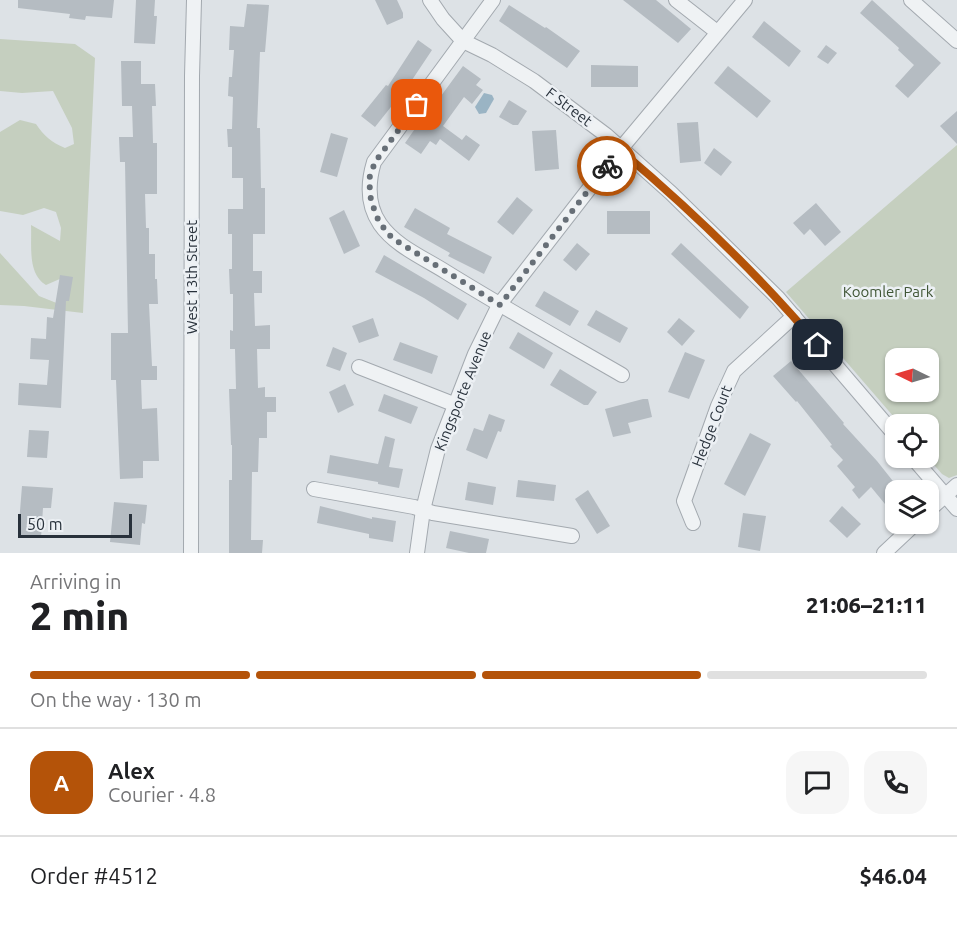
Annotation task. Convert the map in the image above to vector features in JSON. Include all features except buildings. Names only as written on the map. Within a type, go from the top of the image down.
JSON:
[{"type":"street","name":"West 13th Street","points":[[191,553],[194,0]]},
{"type":"street","name":"F Street","points":[[430,0],[463,41],[492,55],[534,81],[606,135],[671,194],[794,316],[885,423]]},
{"type":"street","points":[[493,0],[375,162],[369,179],[371,201],[379,222],[392,238],[500,305],[622,375]]},
{"type":"street","points":[[676,0],[717,32]]},
{"type":"street","name":"Kingsporte Avenue","points":[[417,553],[423,510],[438,449],[475,354],[500,305],[620,150],[745,0]]},
{"type":"street","points":[[911,0],[957,41]]},
{"type":"street","name":"Hedge Court","points":[[693,523],[684,501],[718,406],[734,371],[794,316]]},
{"type":"street","points":[[359,367],[456,405]]},
{"type":"street","points":[[921,468],[957,509]]},
{"type":"street","points":[[939,501],[957,485]]},
{"type":"street","points":[[314,489],[572,536]]},
{"type":"street","points":[[884,553],[904,534]]},
{"type":"green space","points":[[0,39],[75,44],[95,58],[83,313],[0,305],[0,253],[39,296],[64,306],[70,292],[62,278],[46,285],[40,280],[33,266],[31,225],[60,241],[61,228],[56,212],[44,208],[23,215],[0,211],[0,132],[20,120],[36,124],[48,138],[65,148],[74,144],[72,128],[53,91],[22,93],[0,91]]},
{"type":"green space","name":"Koomler Park","points":[[957,145],[957,475],[949,478],[937,468],[939,468],[939,414],[891,414],[786,292]]},
{"type":"water","points":[[484,93],[492,95],[494,99],[486,113],[479,114],[475,107]]},
{"type":"way so far","points":[[417,105],[375,162],[369,179],[371,201],[379,222],[392,238],[500,305],[607,166]]},
{"type":"route","points":[[607,166],[620,150],[731,251],[778,298],[818,345]]}]
